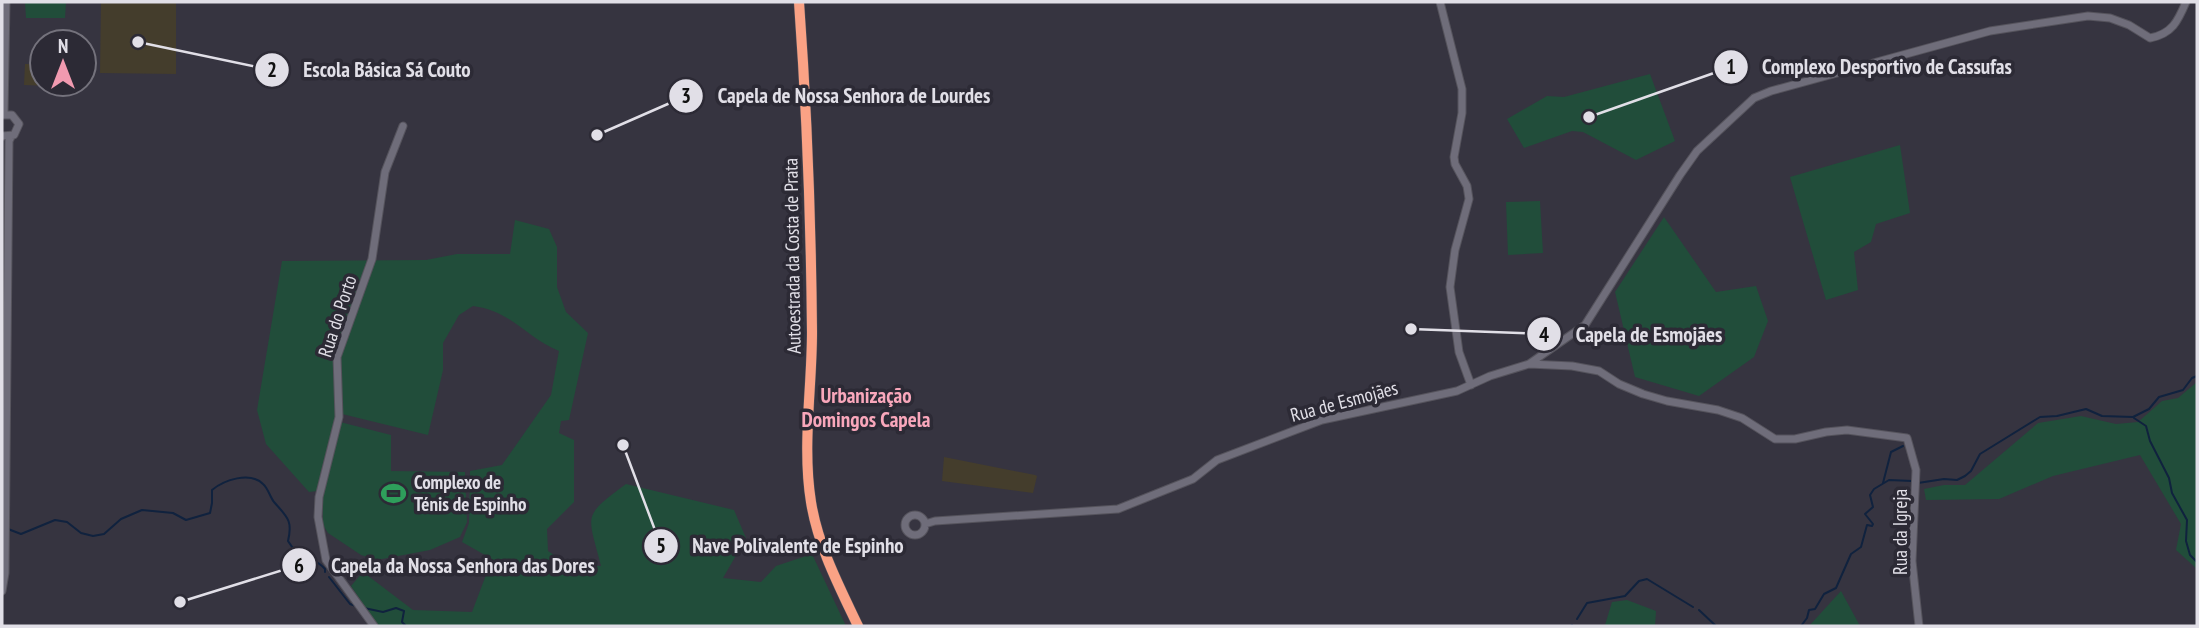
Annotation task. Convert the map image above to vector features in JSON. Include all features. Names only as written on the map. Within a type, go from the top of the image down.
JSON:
[{"type":"highway","name":"Autoestrada da Costa de Prata","points":[[792,2],[798,62],[805,209],[803,480],[816,543],[852,626]]},
{"type":"highway","name":"Autoestrada da Costa de Prata","points":[[799,2],[810,209],[812,341],[808,480],[821,542],[859,626]]},
{"type":"main road","points":[[5,136],[18,131],[19,124],[17,119],[5,114],[8,2]]},
{"type":"main road","points":[[1440,2],[1462,89],[1462,113],[1454,157],[1467,186],[1469,200],[1455,250],[1450,277],[1451,296],[1459,352],[1468,375],[1475,384]]},
{"type":"main road","name":"Rua de Esmojães","points":[[924,521],[1118,509],[1193,479],[1217,460],[1322,420],[1457,391],[1528,364],[1586,325],[1679,175],[1718,130],[1754,98],[1975,35],[2088,16],[2110,18],[2129,25],[2150,38],[2162,36],[2171,30],[2186,2]]},
{"type":"main road","name":"Rua do Porto","points":[[374,626],[326,560],[318,517],[319,496],[339,418],[337,357],[372,259],[385,172],[403,126]]},
{"type":"main road","points":[[2,442],[5,136]]},
{"type":"main road","points":[[2,591],[6,515],[9,141],[5,136]]},
{"type":"main road","name":"Rua da Igreja","points":[[1528,364],[1599,371],[1630,389],[1667,401],[1730,414],[1758,427],[1774,439],[1795,439],[1847,430],[1907,438],[1916,470],[1912,552],[1919,626]]},
{"type":"shaded area","points":[[101,2],[176,2],[176,74],[100,73]]},
{"type":"shaded area","points":[[25,64],[28,64],[28,85],[24,85]]},
{"type":"shaded area","points":[[944,457],[1035,475],[1033,493],[942,481]]},
{"type":"green space","points":[[25,2],[66,2],[65,18],[26,18]]},
{"type":"green space","points":[[1650,74],[1675,141],[1636,160],[1583,132],[1572,131],[1524,148],[1507,119],[1547,96],[1564,97]]},
{"type":"green space","points":[[1900,145],[1910,213],[1876,224],[1871,242],[1854,252],[1858,290],[1826,300],[1790,177]]},
{"type":"green space","points":[[1540,201],[1543,253],[1508,255],[1506,202]]},
{"type":"green space","points":[[1664,217],[1716,292],[1756,286],[1768,321],[1754,357],[1699,396],[1635,377],[1615,292]]},
{"type":"green space","points":[[515,220],[549,229],[557,247],[557,287],[566,312],[588,333],[569,420],[561,421],[559,433],[574,440],[574,502],[547,529],[548,551],[568,564],[601,566],[591,526],[592,518],[601,503],[626,484],[734,510],[746,538],[723,578],[761,582],[776,566],[812,554],[846,626],[378,626],[351,586],[363,572],[413,610],[472,612],[492,559],[462,542],[469,523],[470,471],[502,465],[551,395],[559,351],[547,346],[498,313],[473,306],[459,315],[443,343],[443,370],[428,435],[338,413],[317,491],[309,492],[266,444],[257,410],[282,261],[426,260],[457,254],[510,254]]},
{"type":"green space","points":[[2197,382],[2197,569],[2176,550],[2181,524],[2140,455],[2053,476],[1999,499],[1926,500],[1924,489],[1965,485],[2038,423],[2081,416],[2116,424],[2138,422],[2162,401],[2178,398]]},
{"type":"green space","name":"Complexo de Ténis de Espinho","points":[[340,422],[391,435],[391,471],[465,472],[467,522],[460,537],[430,550],[377,560],[361,555],[328,533],[323,525],[322,497]]},
{"type":"green space","points":[[1841,591],[1860,626],[1809,626]]},
{"type":"green space","points":[[1627,600],[1656,611],[1655,626],[1605,625],[1612,602]]},
{"type":"waterway","points":[[1918,483],[1957,480],[1965,476],[1971,471],[1980,454],[2040,417],[2086,409],[2102,416],[2133,417],[2149,409],[2159,397],[2183,390],[2192,378],[2197,376]]},
{"type":"waterway","points":[[2134,418],[2146,426],[2150,441],[2169,478],[2172,493],[2187,520],[2186,541],[2190,555],[2197,562]]},
{"type":"waterway","points":[[1883,483],[1891,452],[1903,446]]},
{"type":"waterway","points":[[8,529],[21,534],[55,520],[67,522],[81,533],[93,536],[104,534],[121,519],[142,510],[173,513],[186,520],[210,513],[212,490],[217,486],[237,478],[251,478],[265,486],[288,519],[288,541],[292,547],[321,565],[325,572]]},
{"type":"waterway","points":[[1801,626],[1809,610],[1815,609],[1824,594],[1836,588],[1851,554],[1861,547],[1867,525],[1873,524],[1865,514],[1873,507],[1870,495],[1874,489],[1889,480],[1912,481]]},
{"type":"waterway","points":[[329,577],[350,604],[356,606]]},
{"type":"waterway","points":[[1577,619],[1587,603],[1625,596],[1639,581],[1647,579],[1693,607]]},
{"type":"waterway","points":[[364,608],[383,612],[396,608],[404,611],[402,622],[406,626]]},
{"type":"waterway","points":[[1699,610],[1716,626]]},
{"type":"place","name":"Escola Básica Sá Couto","points":[[138,42]]},
{"type":"place","name":"Complexo Desportivo de Cassufas","points":[[1589,117]]},
{"type":"place","name":"Capela de Nossa Senhora de Lourdes","points":[[597,135]]},
{"type":"place","name":"Capela de Esmojães","points":[[1411,329]]},
{"type":"place","name":"Nave Polivalente de Espinho","points":[[623,445]]},
{"type":"place","name":"Complexo de Ténis de Espinho","points":[[394,493]]},
{"type":"place","name":"Capela da Nossa Senhora das Dores","points":[[180,602]]},
{"type":"district","name":"Urbanização Domingos Capela","points":[[866,407]]}]
